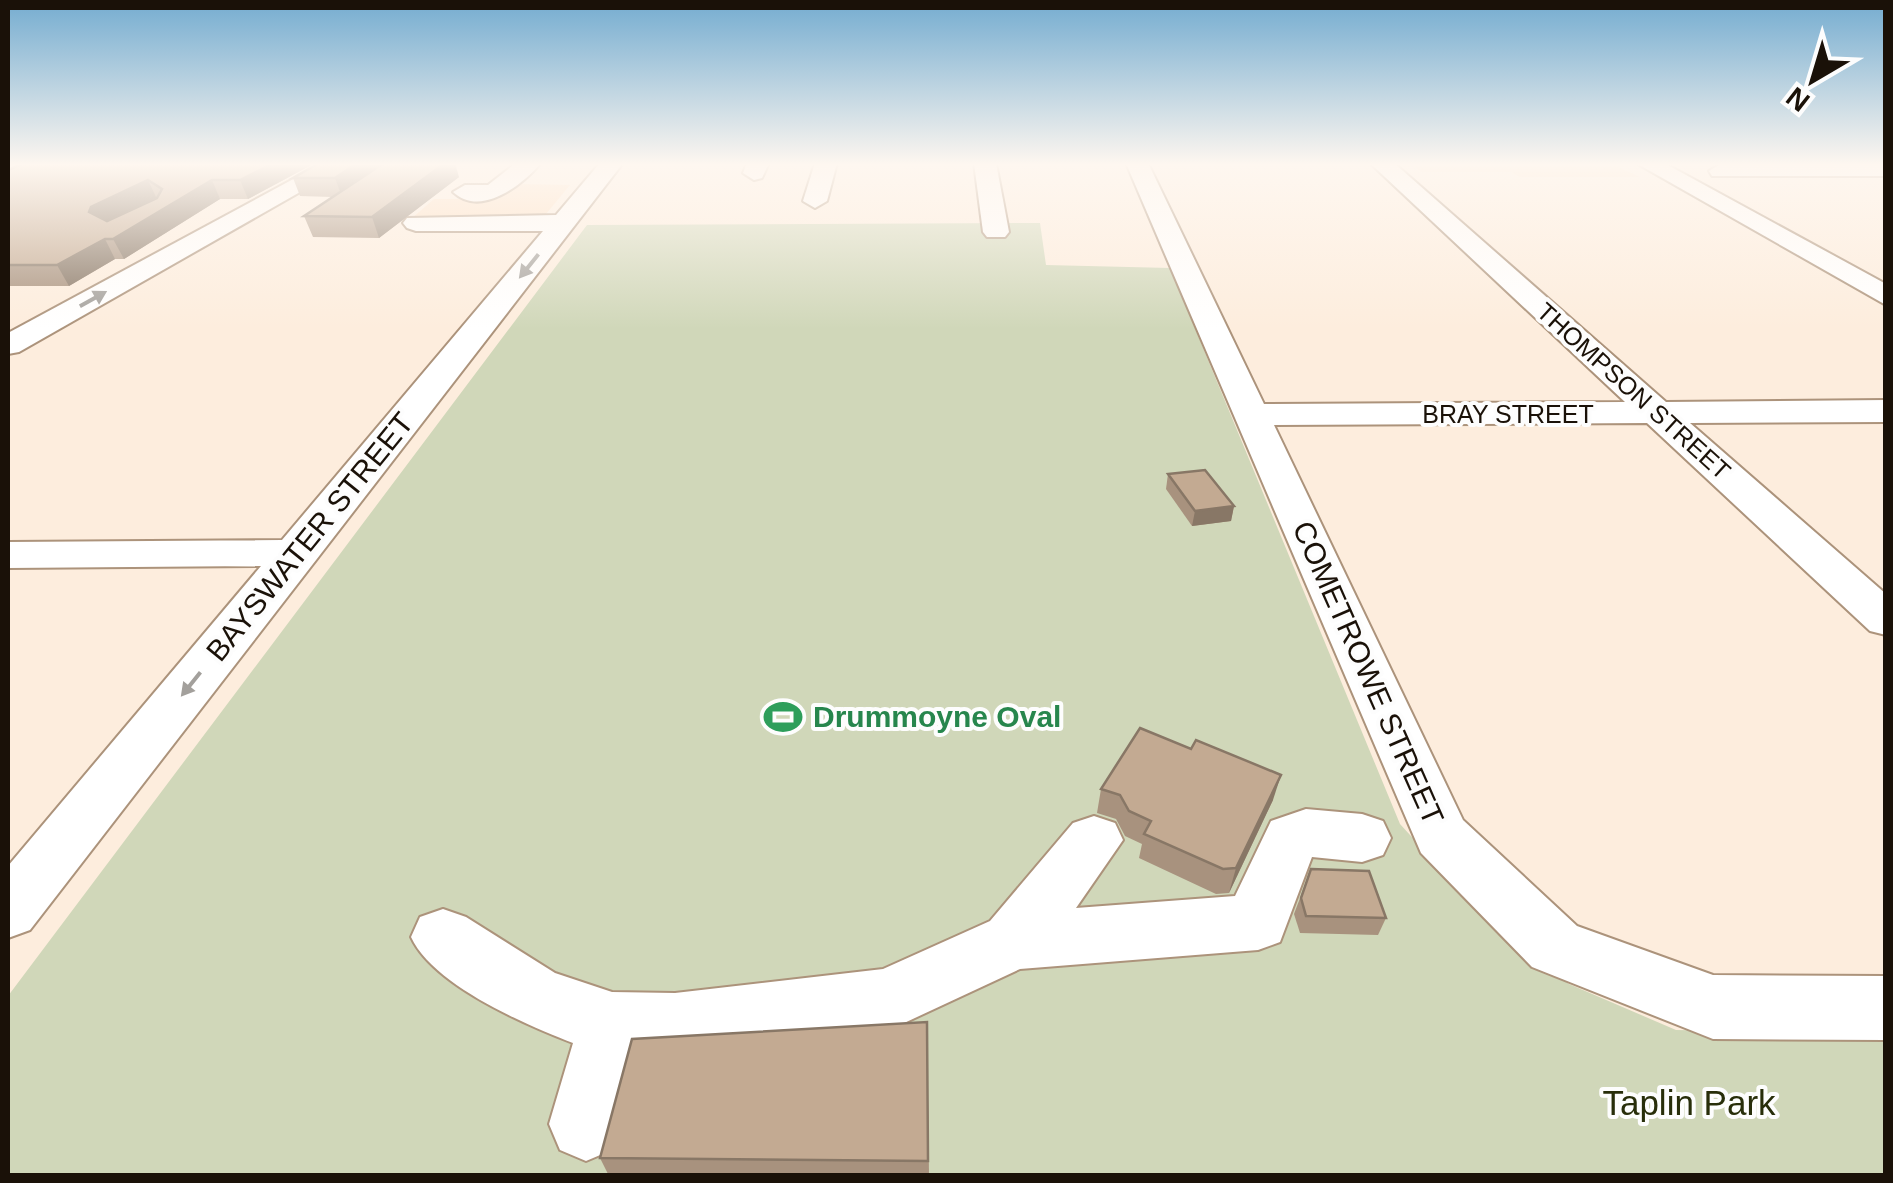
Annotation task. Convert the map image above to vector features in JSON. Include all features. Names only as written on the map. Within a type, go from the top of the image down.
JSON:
[{"type":"street","points":[[8,346],[228,218]]},
{"type":"street","name":"BAYSWATER STREET","points":[[8,911],[568,218]]},
{"type":"street","points":[[994,218],[996,232]]},
{"type":"street","name":"COMETROWE STREET","points":[[1163,218],[1442,836],[1555,947],[1714,1007],[1886,1008]]},
{"type":"street","name":"THOMPSON STREET","points":[[1441,218],[1886,620]]},
{"type":"street","points":[[1746,218],[1886,296]]},
{"type":"street","points":[[416,223],[564,223]]},
{"type":"street","name":"BRAY STREET","points":[[1252,415],[1886,410]]},
{"type":"street","points":[[8,555],[297,554]]},
{"type":"street","points":[[443,937],[535,997],[612,1025],[675,1026],[887,1000],[1013,942],[1258,922],[1270,880],[1292,838],[1306,833],[1362,838]]},
{"type":"street","points":[[1013,942],[1094,840]]},
{"type":"street","points":[[586,1124],[612,1025]]},
{"type":"shaded area","points":[[412,218],[542,218],[536,226],[403,226]]},
{"type":"green space","name":"Taplin Park","points":[[1040,223],[1046,265],[1170,268],[1400,824],[1511,946],[1569,984],[1676,1030],[1885,1034],[1885,1175],[8,1175],[8,996],[587,225]]},
{"type":"building","points":[[8,218],[148,218],[57,265],[8,265]]},
{"type":"building","points":[[1205,470],[1234,506],[1195,511],[1168,474]]},
{"type":"building","points":[[1140,728],[1191,749],[1196,740],[1281,775],[1236,868],[1223,869],[1144,834],[1151,821],[1129,811],[1120,795],[1101,789]]},
{"type":"building","points":[[1311,869],[1369,871],[1386,918],[1306,916],[1301,898]]},
{"type":"building","points":[[927,1022],[928,1161],[600,1158],[632,1039]]},
{"type":"place","name":"Drummoyne Oval","points":[[783,717]]}]
